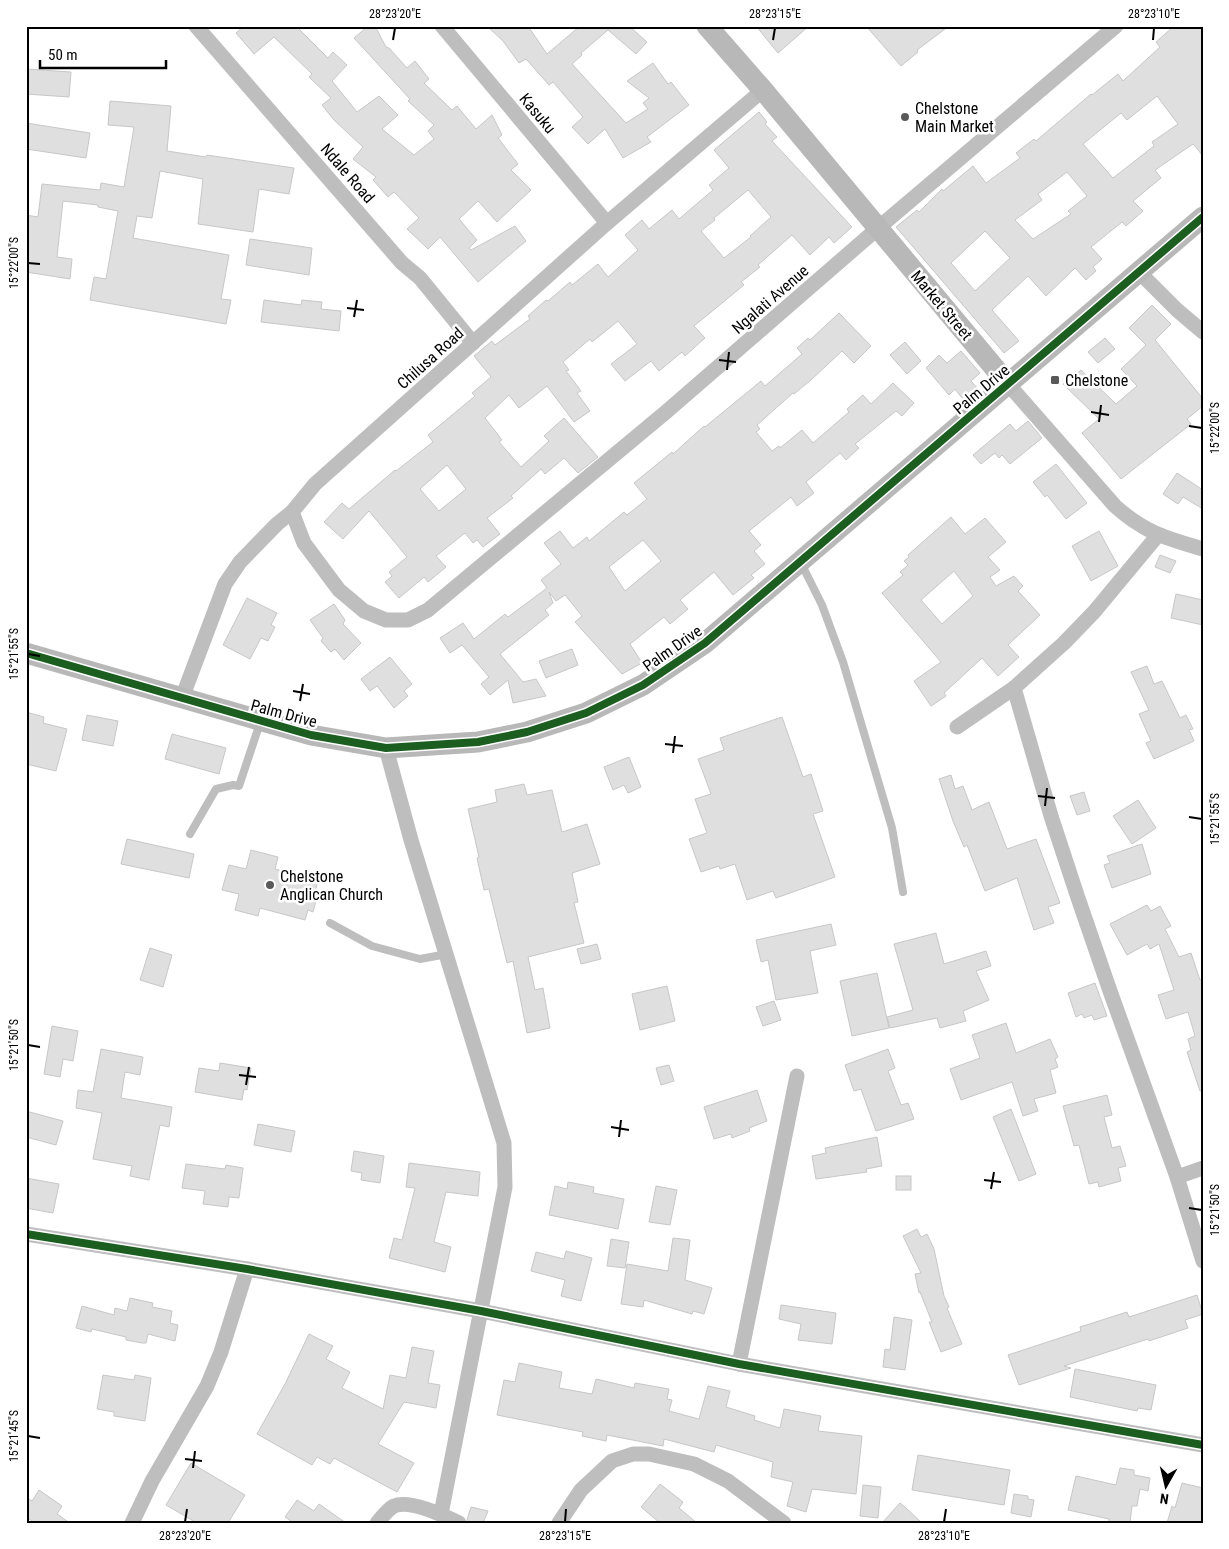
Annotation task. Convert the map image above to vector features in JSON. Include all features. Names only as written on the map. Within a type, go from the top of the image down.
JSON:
[{"type":"street","name":"Ndale Road","points":[[196,26],[402,263],[420,278],[473,343]]},
{"type":"street","name":"Kasuku","points":[[442,26],[607,222]]},
{"type":"street","name":"Market Street","points":[[707,26],[763,90],[1008,384],[1115,506],[1129,518],[1158,535],[1203,548]]},
{"type":"street","name":"Ngalati Avenue","points":[[292,512],[304,543],[340,590],[364,611],[386,620],[408,620],[428,610],[666,412],[877,229],[1116,26]]},
{"type":"street","name":"Chilusa Road","points":[[182,698],[225,584],[240,562],[277,524],[292,512],[315,484],[607,222],[763,90]]},
{"type":"street","name":"Palm Drive","points":[[26,652],[311,735],[386,748],[478,742],[527,732],[586,713],[643,685],[705,643],[1138,271],[1203,218]]},
{"type":"street","points":[[1138,271],[1177,310],[1203,332]]},
{"type":"street","points":[[957,727],[1014,688],[1064,643],[1094,612],[1158,535]]},
{"type":"street","points":[[1014,688],[1051,816],[1080,904],[1177,1176],[1203,1261]]},
{"type":"street","points":[[386,748],[411,840],[504,1143],[505,1188],[441,1514]]},
{"type":"street","points":[[739,1364],[797,1076]]},
{"type":"street","points":[[1177,1176],[1203,1168]]},
{"type":"street","points":[[26,1234],[247,1269],[481,1311],[739,1364],[1203,1445]]},
{"type":"street","points":[[132,1523],[152,1481],[207,1386],[221,1352],[247,1269]]},
{"type":"street","points":[[559,1523],[581,1490],[612,1461],[632,1454],[649,1454],[694,1464],[728,1481],[784,1523]]},
{"type":"street","points":[[377,1523],[395,1506],[410,1505],[441,1514],[459,1523]]},
{"type":"lane","points":[[800,561],[822,605],[843,662],[892,828],[903,892]]},
{"type":"lane","points":[[190,834],[216,789],[240,786],[261,721]]},
{"type":"lane","points":[[330,923],[372,946],[420,959],[447,954]]},
{"type":"building","points":[[244,26],[296,26],[328,58],[333,52],[347,65],[332,81],[357,112],[379,96],[398,115],[382,129],[414,155],[434,139],[428,131],[434,125],[408,101],[410,99],[354,38],[368,26],[375,26],[386,47],[407,68],[415,61],[429,79],[424,83],[452,110],[457,106],[476,129],[492,115],[502,135],[498,138],[518,164],[511,170],[531,190],[497,222],[478,201],[459,219],[477,240],[469,248],[471,250],[515,226],[526,241],[478,282],[440,237],[428,249],[407,229],[419,218],[394,192],[388,197],[373,180],[376,177],[353,159],[363,147],[334,120],[322,105],[331,98],[309,77],[312,74],[274,37],[254,54],[236,33]]},
{"type":"building","points":[[487,26],[528,26],[547,54],[580,26],[629,26],[647,42],[636,54],[608,30],[581,53],[582,55],[572,64],[626,123],[648,109],[643,103],[649,98],[627,81],[653,63],[668,84],[671,82],[689,105],[647,137],[651,142],[623,158],[605,129],[588,144],[572,127],[583,117],[553,82],[549,85],[526,59],[519,63],[503,41]]},
{"type":"building","points":[[756,26],[809,26],[778,53]]},
{"type":"building","points":[[866,26],[949,26],[917,50],[918,52],[901,66]]},
{"type":"building","points":[[1174,26],[1203,26],[1203,156],[1193,144],[1155,170],[1161,178],[1133,201],[1143,211],[1126,226],[1122,222],[1091,247],[1102,259],[1093,267],[1096,271],[1086,280],[1075,268],[1046,296],[1028,276],[992,310],[1019,341],[1004,353],[896,227],[917,210],[919,212],[942,189],[943,191],[973,166],[986,183],[1020,158],[1016,153],[1034,139],[1036,141],[1091,94],[1118,74],[1123,81],[1160,47],[1156,42]],"holes":[[[1157,96],[1178,124],[1152,142],[1154,146],[1113,178],[1083,144],[1121,113],[1127,120]],[[1067,172],[1087,196],[1068,211],[1071,214],[1033,239],[1015,220],[1042,200],[1038,194]],[[985,231],[1010,258],[975,291],[951,263]]]},
{"type":"building","points":[[26,69],[71,72],[69,97],[26,94]]},
{"type":"building","points":[[110,101],[171,106],[167,151],[294,168],[289,194],[259,189],[253,232],[198,224],[203,179],[160,171],[152,218],[137,216],[133,238],[229,255],[221,299],[231,300],[226,324],[90,300],[94,277],[106,279],[118,211],[98,207],[98,205],[63,201],[57,257],[72,259],[70,279],[26,272],[26,215],[38,217],[42,184],[100,190],[101,183],[124,187],[134,127],[108,125]]},
{"type":"building","points":[[759,112],[767,122],[765,124],[777,137],[772,141],[852,227],[834,243],[829,237],[810,255],[792,235],[758,265],[760,267],[741,282],[744,285],[694,326],[705,338],[685,356],[682,352],[659,371],[651,361],[625,381],[611,364],[637,344],[618,321],[592,342],[590,339],[563,362],[569,370],[566,371],[581,391],[577,393],[590,411],[574,422],[547,386],[519,408],[509,395],[485,418],[502,440],[499,442],[521,467],[549,441],[544,436],[564,418],[598,457],[578,473],[564,458],[545,474],[541,469],[511,496],[513,498],[487,518],[500,534],[483,547],[477,540],[473,543],[465,533],[436,556],[446,567],[428,582],[424,577],[399,598],[385,582],[392,576],[389,572],[407,557],[369,511],[343,539],[324,522],[342,503],[349,509],[395,470],[433,442],[428,435],[475,396],[472,393],[491,377],[474,356],[492,341],[495,345],[530,319],[528,316],[546,300],[548,301],[570,282],[572,285],[598,264],[608,277],[638,250],[625,235],[642,220],[649,229],[672,210],[679,219],[713,190],[709,185],[729,168],[714,150]],"holes":[[[748,190],[771,217],[751,237],[724,258],[701,231]],[[447,465],[466,489],[439,511],[420,489]]]},
{"type":"building","points":[[26,123],[90,133],[86,158],[26,149]]},
{"type":"building","points":[[250,239],[312,248],[309,275],[246,265]]},
{"type":"building","points":[[264,300],[301,305],[302,300],[322,302],[321,309],[341,311],[339,331],[261,322]]},
{"type":"building","points":[[1152,305],[1171,324],[1155,340],[1203,399],[1203,406],[1187,419],[1191,424],[1121,479],[1082,433],[1099,419],[1063,384],[1081,370],[1116,404],[1137,386],[1121,369],[1146,345],[1129,328]]},
{"type":"building","points":[[839,313],[871,346],[854,363],[842,351],[757,425],[760,429],[756,432],[772,451],[779,446],[780,448],[802,430],[813,443],[849,412],[847,409],[863,395],[871,404],[893,383],[914,403],[902,416],[896,411],[855,444],[859,448],[846,460],[840,453],[806,482],[814,493],[797,506],[791,497],[749,531],[761,545],[754,551],[765,564],[751,575],[754,578],[733,595],[714,572],[680,600],[688,609],[670,624],[664,617],[630,644],[642,663],[622,674],[575,622],[582,616],[565,595],[556,601],[549,592],[553,603],[545,610],[549,615],[500,654],[523,682],[536,679],[546,696],[513,703],[508,680],[490,695],[481,684],[489,677],[462,645],[450,653],[440,638],[463,623],[474,639],[505,614],[508,617],[547,588],[541,580],[561,564],[544,543],[560,531],[573,548],[587,537],[589,541],[624,512],[627,515],[647,499],[634,483],[672,452],[673,454],[704,426],[761,381],[765,386],[802,354],[797,348],[808,338],[810,340]],"holes":[[[643,540],[661,561],[625,591],[609,567]]]},
{"type":"building","points":[[1105,338],[1115,349],[1098,363],[1088,352]]},
{"type":"building","points":[[905,342],[921,361],[907,374],[890,355]]},
{"type":"building","points":[[961,351],[980,373],[971,381],[980,391],[966,403],[955,389],[949,395],[926,368],[939,355],[947,363]]},
{"type":"building","points":[[1028,421],[1042,438],[1010,464],[1002,455],[999,458],[995,453],[981,464],[973,455],[1010,424],[1016,431]]},
{"type":"building","points":[[1056,464],[1087,503],[1066,519],[1047,495],[1045,497],[1033,482]]},
{"type":"building","points":[[1177,473],[1203,490],[1203,509],[1183,497],[1178,504],[1163,494]]},
{"type":"building","points":[[951,517],[965,534],[985,518],[1006,542],[988,557],[1000,570],[990,577],[996,586],[1014,576],[1023,586],[1018,591],[1040,615],[1008,645],[1019,657],[998,676],[982,658],[944,693],[946,696],[931,706],[914,681],[941,662],[882,593],[903,575],[900,572],[908,565],[904,561],[909,557],[908,555]],"holes":[[[954,571],[973,596],[942,624],[921,600]]]},
{"type":"building","points":[[1099,531],[1118,566],[1091,581],[1072,546]]},
{"type":"building","points":[[1160,555],[1176,561],[1170,573],[1155,567]]},
{"type":"building","points":[[1176,594],[1203,600],[1203,625],[1171,618]]},
{"type":"building","points":[[247,598],[277,613],[271,625],[275,627],[268,641],[261,638],[250,659],[223,645]]},
{"type":"building","points":[[334,604],[345,620],[343,624],[361,643],[344,660],[335,649],[331,652],[321,641],[323,638],[310,620]]},
{"type":"building","points":[[572,649],[578,665],[546,678],[539,661]]},
{"type":"building","points":[[390,657],[412,684],[404,691],[408,696],[394,708],[377,686],[370,691],[361,679]]},
{"type":"building","points":[[1147,666],[1154,684],[1162,681],[1180,718],[1186,715],[1193,729],[1189,730],[1194,741],[1154,759],[1146,743],[1151,741],[1139,714],[1149,710],[1131,672]]},
{"type":"building","points":[[26,712],[44,717],[43,723],[67,729],[56,771],[26,764]]},
{"type":"building","points":[[87,715],[118,721],[113,746],[82,740]]},
{"type":"building","points":[[782,717],[803,777],[811,774],[823,811],[813,814],[835,877],[776,898],[773,891],[747,900],[735,864],[720,869],[719,866],[701,872],[689,839],[707,833],[695,799],[711,794],[698,759],[724,750],[720,738]]},
{"type":"building","points":[[172,734],[226,748],[219,774],[165,759]]},
{"type":"building","points":[[629,757],[641,787],[628,793],[624,785],[613,790],[604,767]]},
{"type":"building","points":[[951,775],[955,789],[963,786],[972,810],[989,802],[1007,849],[1036,839],[1060,903],[1048,907],[1054,923],[1034,930],[1017,878],[985,891],[967,845],[964,847],[953,821],[939,779]]},
{"type":"building","points":[[524,784],[527,795],[552,790],[562,832],[587,824],[600,864],[572,873],[578,902],[574,903],[584,943],[528,957],[535,990],[543,988],[550,1028],[527,1033],[513,961],[507,963],[489,889],[484,890],[468,809],[497,802],[495,790]]},
{"type":"building","points":[[1084,792],[1090,811],[1077,815],[1070,796]]},
{"type":"building","points":[[1138,800],[1156,828],[1132,844],[1113,816]]},
{"type":"building","points":[[127,839],[194,854],[189,878],[121,864]]},
{"type":"building","points":[[1142,844],[1151,874],[1112,888],[1104,865],[1110,863],[1107,856]]},
{"type":"building","name":"Chelstone Anglican Church","points":[[251,850],[278,857],[275,869],[318,881],[315,892],[318,893],[313,912],[308,910],[305,920],[260,908],[258,916],[235,910],[239,894],[222,890],[229,865],[246,869]]},
{"type":"building","points":[[1147,905],[1151,911],[1160,906],[1171,926],[1165,929],[1179,957],[1191,953],[1200,980],[1203,979],[1203,1090],[1200,1091],[1187,1052],[1191,1050],[1188,1039],[1195,1036],[1188,1012],[1166,1019],[1158,995],[1174,990],[1159,944],[1150,949],[1147,944],[1127,955],[1110,924]]},
{"type":"building","points":[[831,924],[836,945],[810,951],[818,993],[776,1000],[768,960],[761,962],[756,940]]},
{"type":"building","points":[[936,933],[944,964],[986,951],[991,966],[976,971],[989,1000],[963,1011],[966,1021],[940,1028],[937,1018],[890,1028],[887,1017],[913,1010],[894,944]]},
{"type":"building","points":[[597,944],[601,959],[581,964],[577,949]]},
{"type":"building","points":[[150,948],[172,955],[163,987],[140,980]]},
{"type":"building","points":[[877,973],[889,1028],[852,1036],[840,981]]},
{"type":"building","points":[[1095,983],[1107,1016],[1094,1020],[1092,1015],[1084,1018],[1082,1014],[1076,1017],[1068,993]]},
{"type":"building","points":[[667,986],[675,1021],[640,1030],[632,994]]},
{"type":"building","points":[[774,1001],[781,1020],[763,1026],[756,1007]]},
{"type":"building","points":[[1006,1023],[1016,1053],[1050,1039],[1058,1057],[1055,1059],[1058,1067],[1050,1070],[1056,1093],[1034,1099],[1038,1111],[1023,1116],[1012,1082],[961,1100],[950,1069],[980,1058],[972,1035]]},
{"type":"building","points":[[52,1026],[78,1031],[73,1061],[63,1059],[60,1077],[44,1074]]},
{"type":"building","points":[[101,1049],[143,1057],[140,1075],[125,1072],[121,1098],[172,1107],[169,1127],[160,1125],[149,1180],[130,1176],[132,1166],[93,1159],[102,1113],[76,1108],[78,1090],[93,1092]]},
{"type":"building","points":[[888,1049],[895,1068],[888,1071],[901,1105],[908,1103],[914,1119],[876,1131],[861,1089],[854,1091],[845,1065]]},
{"type":"building","points":[[220,1063],[251,1068],[247,1090],[244,1089],[242,1100],[195,1092],[199,1068],[219,1071]]},
{"type":"building","points":[[669,1065],[674,1081],[661,1085],[656,1068]]},
{"type":"building","points":[[757,1090],[767,1121],[749,1128],[750,1131],[732,1138],[731,1134],[714,1139],[704,1107]]},
{"type":"building","points":[[1107,1095],[1112,1115],[1104,1117],[1112,1148],[1120,1146],[1126,1166],[1118,1168],[1121,1181],[1099,1187],[1098,1182],[1089,1184],[1079,1145],[1074,1146],[1063,1106]]},
{"type":"building","points":[[1011,1109],[1036,1174],[1019,1181],[993,1117]]},
{"type":"building","points":[[26,1111],[63,1121],[56,1145],[26,1137]]},
{"type":"building","points":[[258,1124],[295,1131],[291,1152],[254,1145]]},
{"type":"building","points":[[877,1137],[882,1166],[866,1169],[867,1172],[816,1179],[812,1156],[826,1153],[825,1148]]},
{"type":"building","points":[[354,1151],[384,1156],[380,1183],[361,1180],[362,1173],[351,1171]]},
{"type":"building","points":[[409,1163],[480,1172],[478,1196],[446,1192],[434,1242],[451,1247],[445,1272],[389,1258],[394,1238],[402,1240],[415,1188],[406,1187]]},
{"type":"building","points":[[186,1164],[225,1169],[226,1165],[243,1168],[239,1198],[229,1197],[228,1207],[203,1204],[205,1191],[182,1188]]},
{"type":"building","points":[[896,1176],[911,1176],[911,1190],[896,1190]]},
{"type":"building","points":[[26,1178],[59,1184],[53,1213],[26,1208]]},
{"type":"building","points":[[568,1182],[594,1187],[593,1193],[624,1199],[618,1229],[549,1215],[555,1186],[567,1189]]},
{"type":"building","points":[[656,1186],[677,1190],[670,1225],[649,1222]]},
{"type":"building","points":[[917,1229],[921,1237],[927,1234],[934,1249],[944,1296],[949,1307],[947,1308],[962,1344],[941,1352],[929,1322],[932,1322],[919,1293],[915,1274],[921,1273],[903,1236]]},
{"type":"building","points":[[673,1238],[690,1240],[685,1280],[712,1288],[704,1314],[693,1311],[692,1314],[644,1300],[643,1307],[621,1304],[627,1264],[668,1271]]},
{"type":"building","points":[[611,1239],[629,1242],[625,1268],[607,1266]]},
{"type":"building","points":[[566,1251],[592,1258],[581,1301],[561,1296],[565,1280],[531,1271],[536,1252],[564,1259]]},
{"type":"building","points":[[1197,1295],[1203,1314],[1185,1320],[1188,1328],[1064,1366],[1071,1368],[1019,1385],[1008,1355],[1081,1331],[1080,1327],[1127,1312],[1129,1317]]},
{"type":"building","points":[[130,1298],[153,1303],[152,1307],[172,1311],[170,1323],[178,1325],[175,1341],[148,1334],[146,1343],[142,1343],[92,1329],[91,1332],[76,1328],[82,1306],[114,1315],[115,1308],[127,1311]]},
{"type":"building","points":[[781,1305],[836,1313],[832,1344],[798,1340],[801,1324],[779,1319]]},
{"type":"building","points":[[894,1317],[912,1320],[905,1370],[883,1367],[885,1349],[890,1350]]},
{"type":"building","points":[[309,1334],[333,1346],[326,1359],[350,1372],[342,1388],[383,1409],[390,1375],[406,1378],[412,1347],[434,1351],[428,1383],[440,1385],[436,1408],[404,1402],[378,1444],[414,1463],[397,1492],[334,1458],[330,1464],[317,1457],[312,1465],[257,1434],[285,1384]]},
{"type":"building","points":[[519,1363],[562,1372],[559,1388],[592,1394],[596,1379],[634,1388],[635,1383],[669,1389],[667,1399],[672,1400],[669,1411],[699,1419],[708,1386],[730,1391],[726,1407],[755,1416],[754,1420],[780,1428],[784,1409],[821,1416],[818,1431],[862,1436],[856,1494],[812,1489],[806,1512],[787,1506],[793,1482],[771,1477],[773,1462],[716,1445],[714,1452],[664,1439],[663,1446],[607,1435],[606,1441],[582,1436],[583,1432],[497,1415],[504,1380],[515,1382]]},
{"type":"building","points":[[1075,1369],[1156,1385],[1151,1410],[1138,1408],[1137,1411],[1070,1397]]},
{"type":"building","points":[[103,1375],[134,1380],[135,1375],[151,1378],[145,1421],[114,1416],[114,1412],[97,1409]]},
{"type":"building","points":[[918,1455],[1010,1470],[1004,1505],[912,1490]]},
{"type":"building","points":[[191,1463],[245,1495],[228,1523],[197,1523],[166,1505]]},
{"type":"building","points":[[1120,1468],[1134,1470],[1134,1475],[1150,1478],[1148,1491],[1140,1489],[1137,1506],[1132,1506],[1130,1523],[1109,1523],[1109,1519],[1068,1510],[1076,1476],[1116,1485]]},
{"type":"building","points":[[1182,1483],[1203,1488],[1203,1523],[1167,1523],[1172,1506],[1175,1508]]},
{"type":"building","points":[[660,1484],[683,1502],[679,1508],[697,1523],[660,1523],[641,1507]]},
{"type":"building","points":[[863,1485],[881,1487],[878,1518],[860,1516]]},
{"type":"building","points":[[39,1490],[62,1506],[57,1514],[70,1523],[35,1523],[26,1517],[26,1497],[32,1501]]},
{"type":"building","points":[[1014,1494],[1028,1496],[1028,1499],[1034,1500],[1031,1517],[1011,1513]]},
{"type":"building","points":[[297,1500],[314,1511],[319,1504],[346,1523],[294,1523],[285,1517]]},
{"type":"building","points":[[900,1503],[906,1508],[922,1523],[882,1523]]},
{"type":"building","points":[[471,1507],[488,1511],[483,1523],[468,1523],[467,1520]]},
{"type":"cycle path","points":[[26,653],[311,735],[386,748],[478,742],[527,732],[586,713],[643,685],[705,643],[1203,217]]},
{"type":"cycle path","points":[[26,1234],[247,1269],[481,1311],[739,1364],[1203,1445]]},
{"type":"place","name":"Chelstone Main Market","points":[[905,117]]},
{"type":"place","name":"Chelstone","points":[[1055,380]]},
{"type":"place","name":"Chelstone Anglican Church","points":[[270,885]]}]
